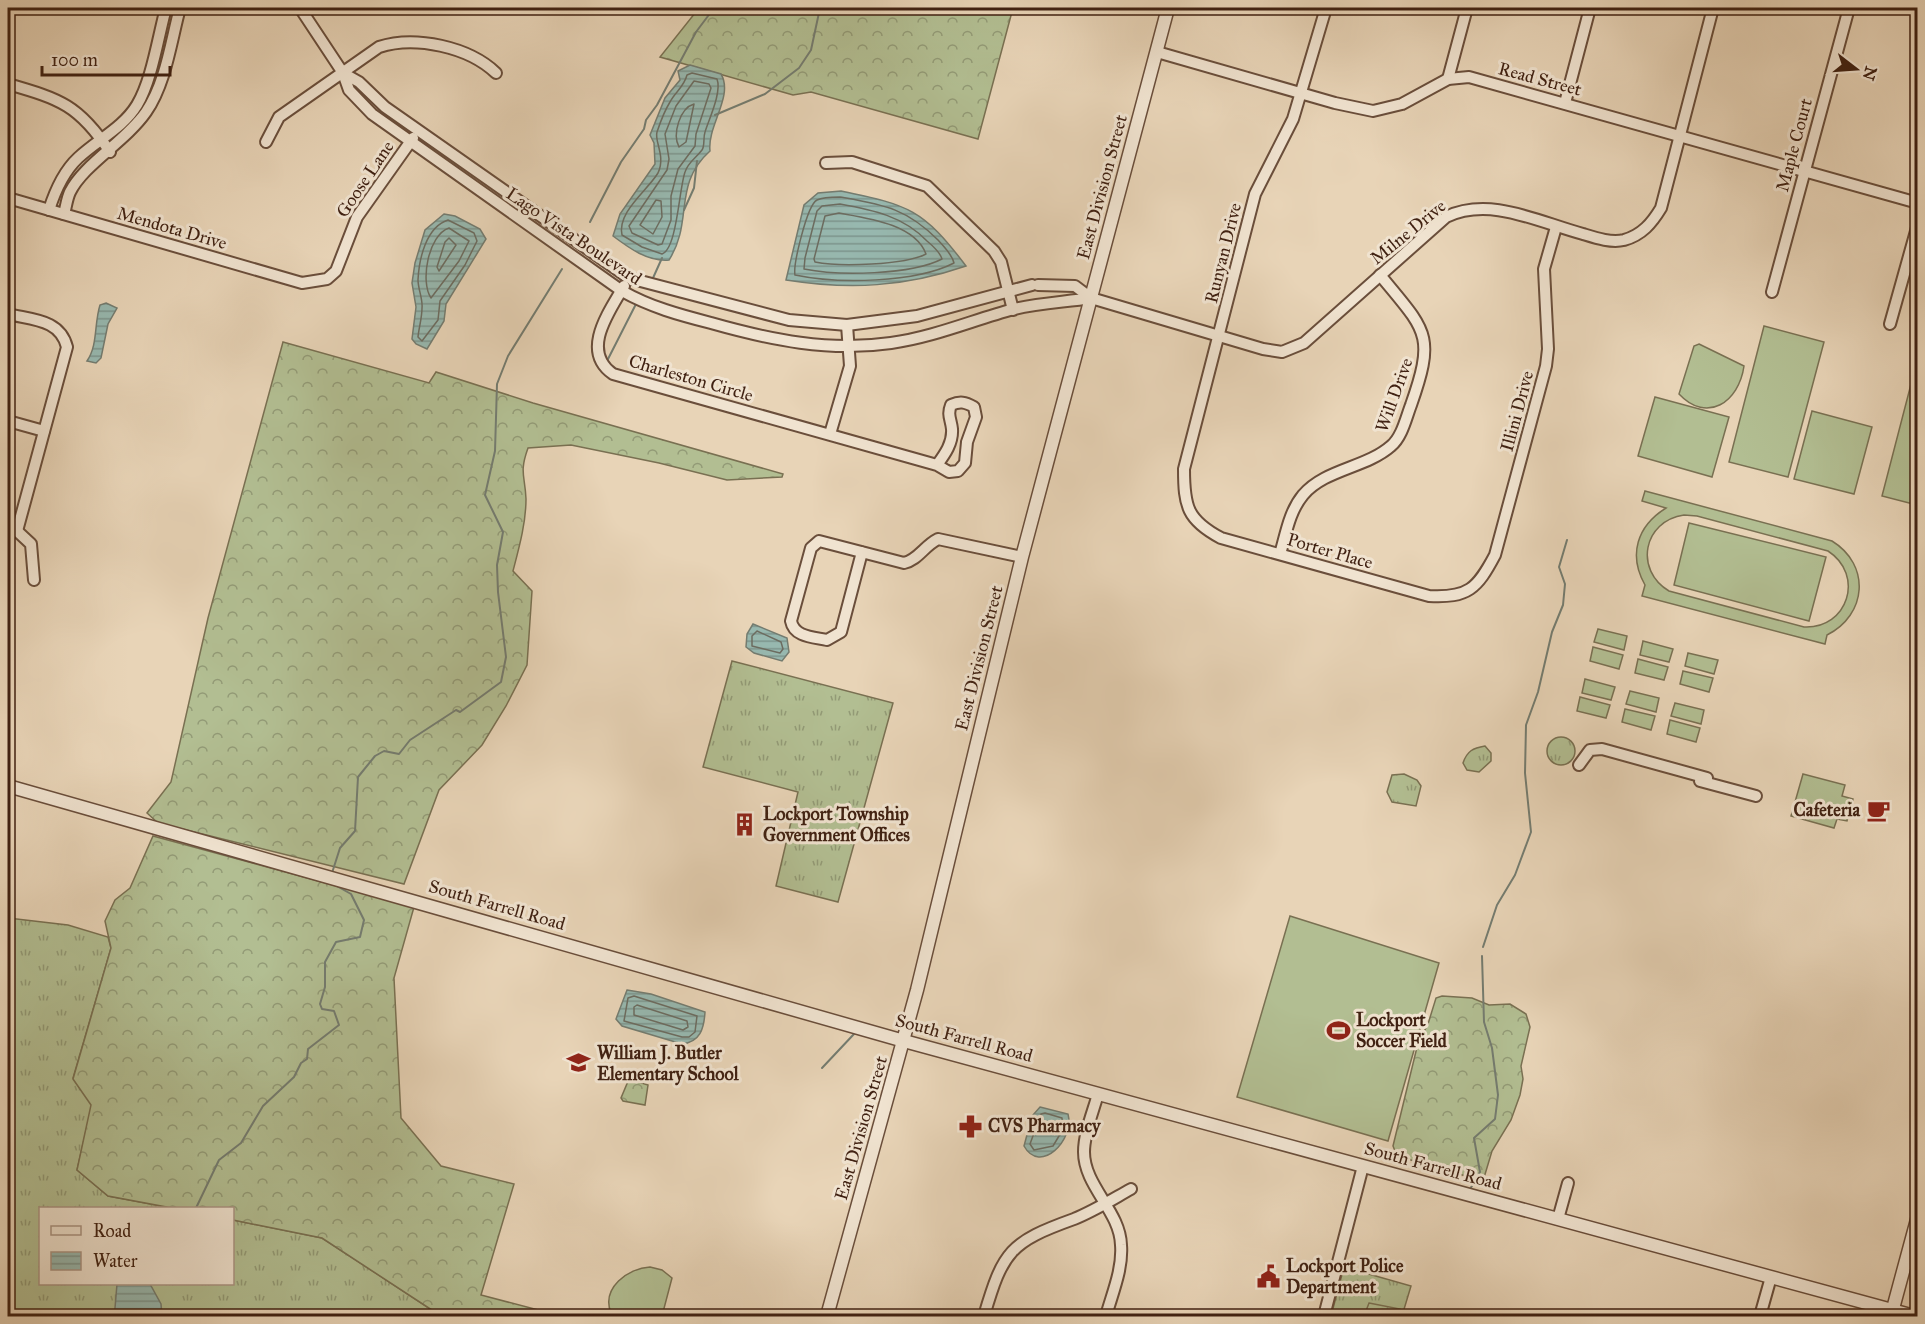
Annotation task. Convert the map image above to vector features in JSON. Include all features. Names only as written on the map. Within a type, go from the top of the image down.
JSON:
[{"type":"street","points":[[49,210],[61,180],[78,158],[122,122],[136,106],[144,88],[166,8]]},
{"type":"street","points":[[64,214],[70,192],[82,174],[133,131],[148,110],[158,89],[180,8]]},
{"type":"street","name":"Lago Vista Boulevard","points":[[300,8],[343,73],[350,90],[372,114],[622,291],[661,309],[784,342],[850,346],[891,343],[936,335],[1013,310],[1057,301],[1091,298]]},
{"type":"street","name":"East Division Street","points":[[827,1317],[904,1041],[1022,557],[1168,8]]},
{"type":"street","name":"Runyan Drive","points":[[1190,514],[1184,494],[1185,469],[1255,194],[1263,174],[1285,139],[1326,8]]},
{"type":"street","points":[[1448,80],[1467,8]]},
{"type":"street","points":[[1565,103],[1590,8]]},
{"type":"street","name":"Milne Drive","points":[[1091,298],[1220,337],[1282,352],[1304,343],[1446,217],[1463,209],[1498,209],[1603,239],[1622,241],[1637,235],[1650,225],[1661,208],[1713,8]]},
{"type":"street","name":"Maple Court","points":[[1772,292],[1849,8]]},
{"type":"street","points":[[266,142],[279,117],[379,47],[396,41],[429,44],[470,56],[484,62],[496,73]]},
{"type":"street","name":"Read Street","points":[[1156,52],[1372,111],[1402,104],[1448,80],[1469,77],[1917,203]]},
{"type":"street","name":"Lago Vista Boulevard","points":[[343,73],[359,82],[385,107],[629,278],[789,320],[847,325],[918,316],[1035,285],[1075,286],[1091,298]]},
{"type":"street","points":[[8,84],[66,104],[87,122],[110,152]]},
{"type":"street","name":"Goose Lane","points":[[327,279],[336,271],[357,217],[419,130]]},
{"type":"street","points":[[826,163],[852,162],[927,186],[994,251],[1001,262],[1013,310]]},
{"type":"street","name":"Mendota Drive","points":[[8,198],[303,283],[327,279]]},
{"type":"street","points":[[1890,324],[1917,225]]},
{"type":"street","name":"Illini Drive","points":[[1468,592],[1483,579],[1495,555],[1546,366],[1548,349],[1544,268],[1556,227]]},
{"type":"street","name":"Will Drive","points":[[1280,554],[1292,513],[1304,494],[1322,480],[1392,445],[1402,430],[1426,357],[1424,338],[1416,318],[1380,275]]},
{"type":"street","name":"Charleston Circle","points":[[629,278],[605,320],[598,343],[598,356],[603,367],[613,374],[938,465],[950,472],[958,471],[965,463],[967,442],[976,417],[974,408],[966,403],[959,402],[951,405],[948,413],[952,429],[950,442],[938,465]]},
{"type":"street","points":[[1057,301],[1058,284]]},
{"type":"street","points":[[8,314],[55,326],[64,335],[67,347],[44,431],[12,529],[31,544],[34,580]]},
{"type":"street","points":[[830,434],[850,366],[847,325]]},
{"type":"street","points":[[8,421],[44,431]]},
{"type":"street","name":"Porter Place","points":[[1190,514],[1201,527],[1221,538],[1429,597],[1451,597],[1468,592]]},
{"type":"street","points":[[862,552],[841,632],[835,638],[827,640],[799,633],[793,628],[791,621],[814,544],[819,541],[862,552],[904,563],[913,561],[928,544],[938,540],[1022,557]]},
{"type":"street","points":[[1579,765],[1590,750],[1602,749],[1756,796]]},
{"type":"street","name":"South Farrell Road","points":[[8,786],[904,1041],[1771,1277],[1892,1313],[1914,1317]]},
{"type":"street","points":[[1098,1094],[1084,1152],[1088,1173],[1105,1203],[1122,1242],[1121,1261],[1106,1317]]},
{"type":"street","points":[[1324,1317],[1363,1166]]},
{"type":"street","points":[[1558,1219],[1568,1183]]},
{"type":"street","points":[[984,1317],[996,1277],[1018,1245],[1031,1235],[1076,1218],[1131,1189]]},
{"type":"street","points":[[1892,1313],[1917,1216]]},
{"type":"street","points":[[1760,1317],[1771,1277]]},
{"type":"green space","points":[[699,8],[1013,8],[978,139],[811,92],[793,95],[660,57]]},
{"type":"green space","points":[[1764,326],[1824,342],[1788,477],[1729,462]]},
{"type":"green space","points":[[283,342],[429,383],[436,372],[533,403],[783,474],[782,477],[727,480],[571,445],[528,448],[523,469],[525,517],[513,571],[532,591],[527,665],[482,745],[439,790],[404,884],[158,823],[147,813],[171,782],[208,618]]},
{"type":"green space","points":[[1699,344],[1744,366],[1736,390],[1729,399],[1711,408],[1690,403],[1679,394],[1694,346]]},
{"type":"green space","points":[[1918,361],[1917,505],[1882,496]]},
{"type":"green space","points":[[1655,397],[1729,417],[1712,477],[1638,456]]},
{"type":"green space","points":[[1812,411],[1872,427],[1854,494],[1794,479]]},
{"type":"green space","points":[[1645,491],[1832,541],[1845,551],[1858,576],[1859,590],[1850,615],[1827,635],[1825,644],[1642,596],[1645,585],[1637,563],[1638,542],[1648,523],[1666,508],[1642,501]],"holes":[[[1684,515],[1697,516],[1828,551],[1839,561],[1846,573],[1848,586],[1841,610],[1832,619],[1819,625],[1804,627],[1669,591],[1658,582],[1651,571],[1648,547],[1652,536],[1659,526],[1670,519]]]},
{"type":"green space","points":[[1689,523],[1826,557],[1809,621],[1674,585]]},
{"type":"green space","points":[[1598,629],[1627,636],[1624,650],[1594,642]]},
{"type":"green space","points":[[1643,641],[1673,649],[1669,662],[1640,655]]},
{"type":"green space","points":[[1593,647],[1623,655],[1619,669],[1590,661]]},
{"type":"green space","points":[[1688,653],[1718,660],[1714,674],[1685,666]]},
{"type":"green space","points":[[1638,659],[1668,667],[1664,680],[1635,673]]},
{"type":"green space","points":[[732,661],[893,703],[838,902],[776,886],[798,792],[703,767]]},
{"type":"green space","points":[[1683,671],[1713,678],[1709,692],[1680,684]]},
{"type":"green space","points":[[1585,679],[1615,687],[1611,700],[1582,693]]},
{"type":"green space","points":[[1630,691],[1659,698],[1656,712],[1626,704]]},
{"type":"green space","points":[[1580,697],[1610,705],[1606,718],[1577,711]]},
{"type":"green space","points":[[1675,703],[1704,710],[1701,724],[1671,716]]},
{"type":"green space","points":[[1625,709],[1655,716],[1651,730],[1622,722]]},
{"type":"green space","points":[[1670,720],[1700,728],[1696,742],[1667,734]]},
{"type":"green space","points":[[1561,737],[1571,741],[1575,751],[1571,761],[1561,765],[1551,761],[1547,751],[1551,741]]},
{"type":"green space","points":[[1485,746],[1491,753],[1491,761],[1479,772],[1467,770],[1463,763],[1466,756],[1474,749]]},
{"type":"green space","points":[[1404,774],[1417,780],[1421,786],[1416,806],[1392,802],[1387,792],[1392,775]]},
{"type":"green space","points":[[1803,774],[1845,785],[1842,796],[1853,799],[1847,821],[1837,819],[1834,828],[1791,816]]},
{"type":"green space","points":[[153,836],[414,907],[394,978],[401,1118],[441,1166],[514,1184],[481,1295],[561,1316],[441,1316],[322,1238],[234,1220],[234,1207],[167,1207],[108,1196],[77,1170],[91,1105],[73,1079],[111,948],[105,921],[115,900],[130,888]]},
{"type":"green space","name":"Lockport Soccer Field","points":[[1290,916],[1439,963],[1388,1141],[1237,1097]]},
{"type":"green space","points":[[8,918],[68,925],[108,937],[111,948],[73,1078],[92,1105],[77,1170],[108,1196],[167,1207],[39,1207],[39,1285],[234,1285],[234,1220],[322,1238],[441,1316],[8,1316]]},
{"type":"green space","points":[[1442,996],[1472,998],[1489,1005],[1510,1004],[1526,1014],[1530,1027],[1521,1066],[1523,1079],[1520,1095],[1511,1120],[1492,1151],[1483,1181],[1397,1156],[1393,1146],[1418,1043],[1428,1024],[1436,998]]},
{"type":"green space","points":[[629,1079],[648,1085],[645,1105],[623,1101],[621,1098]]},
{"type":"green space","points":[[650,1267],[662,1270],[672,1278],[662,1316],[623,1316],[611,1313],[610,1295],[618,1281],[633,1271]]},
{"type":"green space","points":[[1344,1267],[1411,1286],[1402,1316],[1331,1316]]},
{"type":"green space","points":[[1369,1303],[1400,1309],[1399,1316],[1364,1316]]},
{"type":"water","points":[[690,65],[721,74],[724,92],[712,132],[710,151],[698,164],[691,177],[676,246],[669,260],[654,259],[632,249],[613,236],[620,214],[655,164],[654,143],[650,135],[665,98],[680,80],[678,71]]},
{"type":"water","points":[[841,191],[883,201],[913,212],[938,232],[966,266],[921,278],[877,285],[833,285],[786,280],[804,205],[818,193]]},
{"type":"water","points":[[444,214],[455,216],[480,229],[486,239],[446,304],[444,321],[427,349],[416,344],[412,339],[416,307],[412,283],[415,263],[425,230]]},
{"type":"water","points":[[106,303],[117,308],[108,324],[101,358],[96,363],[87,361],[93,348],[100,305]]},
{"type":"water","points":[[753,624],[787,638],[789,652],[782,661],[754,653],[746,647],[747,634]]},
{"type":"water","points":[[627,990],[651,994],[705,1012],[700,1034],[693,1041],[682,1044],[622,1026],[616,1019]]},
{"type":"water","points":[[1040,1107],[1068,1114],[1069,1124],[1066,1134],[1055,1151],[1039,1157],[1031,1154],[1024,1146],[1032,1116]]},
{"type":"water","points":[[117,1285],[151,1285],[161,1304],[162,1316],[112,1316]]},
{"type":"waterway","points":[[590,222],[621,162],[644,129],[646,120],[657,105],[696,32],[714,8]]},
{"type":"waterway","points":[[715,115],[765,94],[799,68],[811,50],[820,8]]},
{"type":"waterway","points":[[684,210],[694,188],[697,161]]},
{"type":"waterway","points":[[653,278],[662,258]]},
{"type":"waterway","points":[[332,873],[340,848],[355,831],[358,777],[375,756],[384,751],[399,754],[410,740],[456,710],[460,712],[501,682],[506,657],[497,565],[503,532],[485,495],[495,451],[497,384],[508,356],[562,269]]},
{"type":"waterway","points":[[607,361],[636,304]]},
{"type":"waterway","points":[[1483,947],[1497,905],[1515,875],[1531,832],[1525,773],[1526,725],[1538,692],[1552,632],[1563,605],[1565,584],[1559,567],[1567,540]]},
{"type":"waterway","points":[[196,1207],[219,1160],[241,1143],[263,1106],[294,1077],[301,1063],[307,1059],[308,1049],[339,1025],[334,1011],[322,1009],[320,1004],[325,987],[325,962],[336,942],[360,937],[364,920],[351,894],[335,885]]},
{"type":"waterway","points":[[1469,1191],[1480,1172],[1474,1138],[1495,1119],[1498,1095],[1492,1048],[1484,1022],[1482,956]]},
{"type":"waterway","points":[[822,1068],[854,1034]]},
{"type":"place","name":"Cafeteria","points":[[1878,810]]},
{"type":"place","name":"Lockport Township Government Offices","points":[[745,824]]},
{"type":"place","name":"Lockport Soccer Field","points":[[1338,1030]]},
{"type":"place","name":"William J. Butler Elementary School","points":[[579,1063]]},
{"type":"place","name":"CVS Pharmacy","points":[[970,1126]]},
{"type":"place","name":"Lockport Police Department","points":[[1268,1276]]}]
